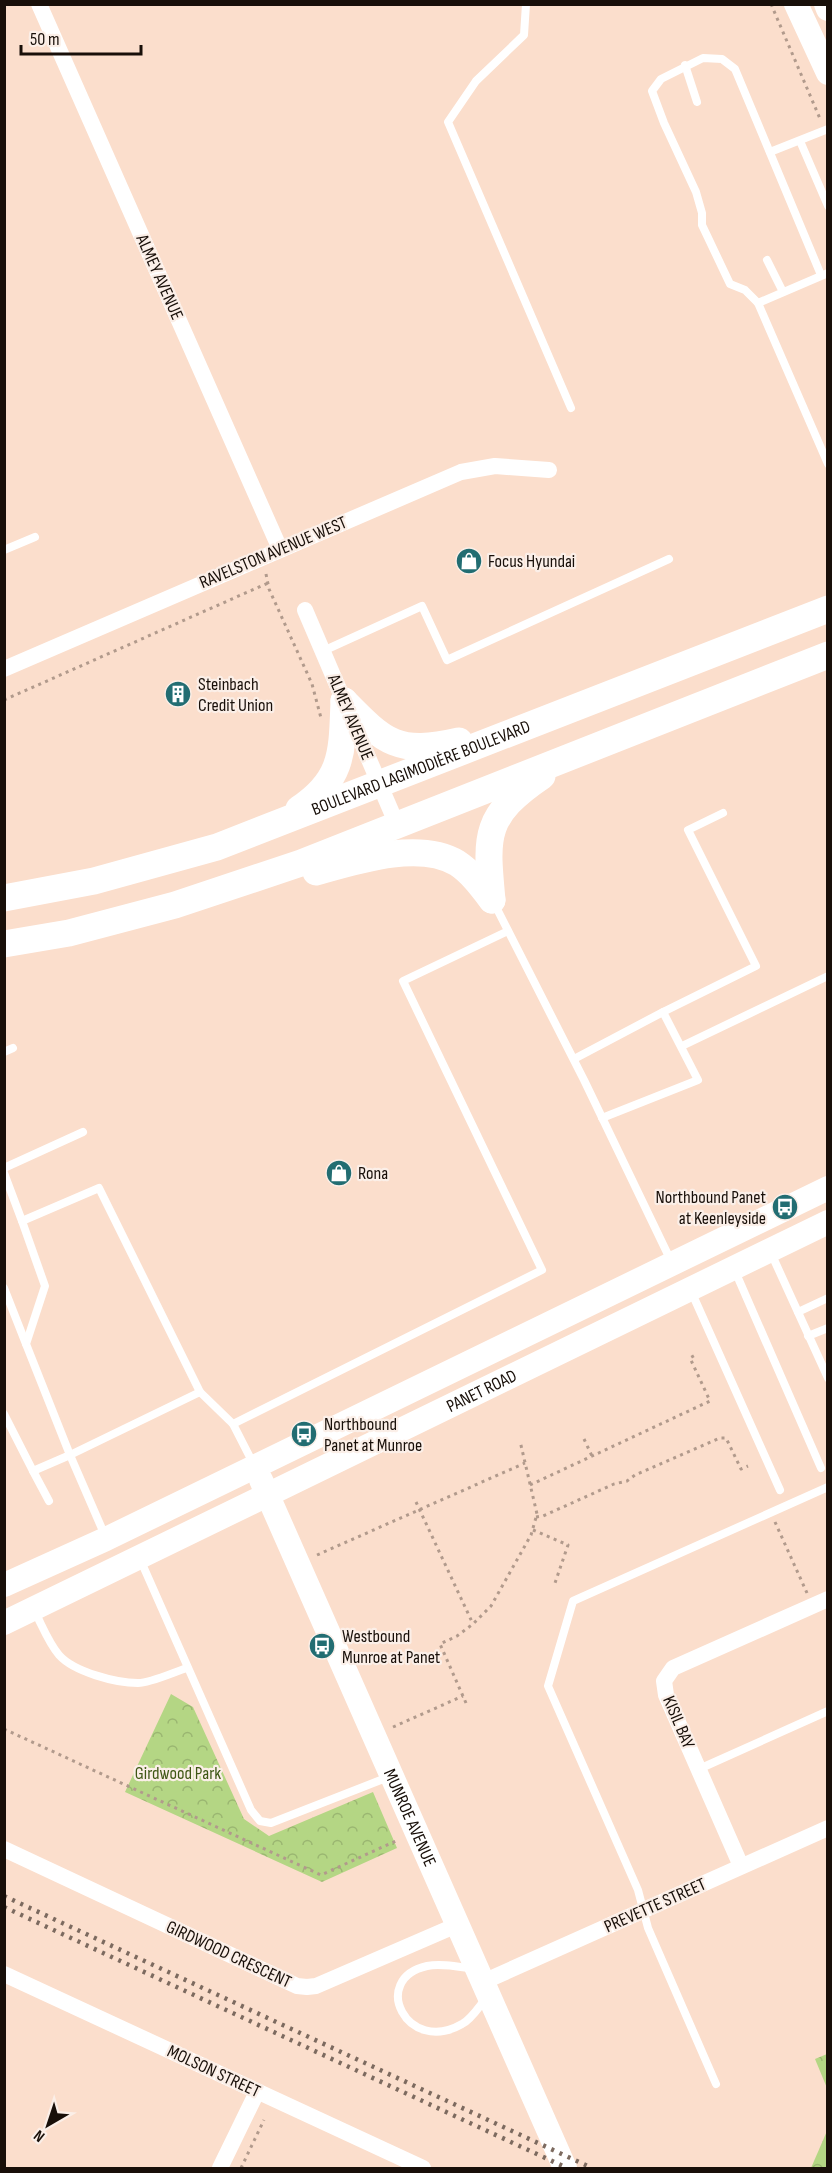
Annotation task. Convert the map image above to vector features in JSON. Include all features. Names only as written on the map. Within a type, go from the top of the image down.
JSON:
[{"type":"main road","name":"BOULEVARD LAGIMODIÈRE BOULEVARD","points":[[4,898],[94,881],[217,847],[828,609]]},
{"type":"main road","points":[[4,944],[69,933],[129,918],[301,863],[828,655]]},
{"type":"main road","points":[[344,701],[373,730],[385,738],[409,746],[439,746],[530,725]]},
{"type":"main road","points":[[276,825],[310,802],[332,778],[342,745],[344,701]]},
{"type":"main road","points":[[492,900],[488,852],[490,834],[497,818],[518,794],[572,756]]},
{"type":"main road","points":[[261,876],[312,873],[408,852],[431,854],[456,862],[468,872],[492,900]]},
{"type":"street","name":"ALMEY AVENUE","points":[[39,4],[280,549]]},
{"type":"street","points":[[796,4],[828,73]]},
{"type":"street","points":[[826,4],[828,9]]},
{"type":"street","name":"RAVELSTON AVENUE WEST","points":[[6,666],[461,471],[495,466],[549,470]]},
{"type":"street","name":"ALMEY AVENUE","points":[[306,610],[397,825]]},
{"type":"street","name":"PANET ROAD","points":[[4,1585],[106,1539],[828,1188]]},
{"type":"street","name":"PANET ROAD","points":[[4,1623],[828,1222]]},
{"type":"street","name":"MUNROE AVENUE","points":[[255,1467],[565,2169]]},
{"type":"street","name":"KISIL BAY","points":[[741,1866],[666,1695],[664,1681],[673,1668],[820,1602]]},
{"type":"street","name":"PREVETTE STREET","points":[[483,1982],[828,1828]]},
{"type":"street","name":"GIRDWOOD CRESCENT","points":[[4,1849],[297,1986],[307,1988],[457,1925]]},
{"type":"street","name":"MOLSON STREET","points":[[5,1976],[423,2169]]},
{"type":"street","points":[[220,2169],[257,2092]]},
{"type":"lane","points":[[526,4],[524,35],[476,81],[448,122],[572,408]]},
{"type":"lane","points":[[758,303],[824,274],[735,69],[722,59],[703,58],[661,79],[652,91],[696,192],[702,213],[702,225],[730,284],[744,290],[758,303],[828,464]]},
{"type":"lane","points":[[685,65],[697,102]]},
{"type":"lane","points":[[770,152],[826,129]]},
{"type":"lane","points":[[800,141],[828,206]]},
{"type":"lane","points":[[767,260],[783,292]]},
{"type":"lane","points":[[4,550],[35,537]]},
{"type":"lane","points":[[323,651],[422,606],[447,660],[669,559]]},
{"type":"lane","points":[[574,1059],[663,1011],[756,966],[688,830],[723,813]]},
{"type":"lane","points":[[492,900],[574,1059],[672,1263]]},
{"type":"lane","points":[[233,1424],[542,1270],[403,981],[508,931]]},
{"type":"lane","points":[[682,1046],[828,976]]},
{"type":"lane","points":[[602,1118],[698,1080],[663,1011]]},
{"type":"lane","points":[[4,1168],[83,1132]]},
{"type":"lane","points":[[4,1173],[45,1286],[26,1344]]},
{"type":"lane","points":[[22,1221],[99,1188],[200,1392],[233,1424],[255,1467]]},
{"type":"lane","points":[[770,1250],[828,1378]]},
{"type":"lane","points":[[734,1268],[821,1468]]},
{"type":"lane","points":[[4,1288],[106,1539]]},
{"type":"lane","points":[[690,1289],[780,1491]]},
{"type":"lane","points":[[798,1312],[828,1298]]},
{"type":"lane","points":[[808,1336],[828,1328]]},
{"type":"lane","points":[[33,1471],[200,1392]]},
{"type":"lane","points":[[4,1414],[49,1501]]},
{"type":"lane","points":[[716,2085],[648,1928],[638,1890],[548,1686],[573,1601],[828,1487]]},
{"type":"lane","points":[[140,1557],[251,1810],[260,1821],[271,1823],[391,1775]]},
{"type":"lane","points":[[33,1609],[61,1657],[75,1667],[111,1680],[140,1683],[187,1668]]},
{"type":"lane","points":[[699,1769],[828,1711]]},
{"type":"lane","points":[[427,1966],[446,1966],[483,1982],[464,2023],[452,2029],[437,2032],[423,2030],[412,2025],[403,2016],[398,2001],[400,1986],[411,1973],[427,1966]]},
{"type":"path","points":[[771,4],[826,129]]},
{"type":"path","points":[[258,558],[267,576],[269,589],[312,684],[323,728]]},
{"type":"path","points":[[4,700],[268,583]]},
{"type":"path","points":[[530,1485],[710,1401],[690,1358],[697,1354]]},
{"type":"path","points":[[536,1517],[543,1516],[614,1484],[627,1481],[635,1475],[720,1438],[726,1438],[729,1442],[741,1469],[748,1466]]},
{"type":"path","points":[[584,1439],[592,1456]]},
{"type":"path","points":[[466,1703],[440,1644],[457,1636],[491,1606],[533,1530],[536,1517],[535,1501],[520,1441]]},
{"type":"path","points":[[317,1555],[525,1463]]},
{"type":"path","points":[[416,1502],[472,1624]]},
{"type":"path","points":[[771,1512],[820,1602]]},
{"type":"path","points":[[533,1530],[568,1545],[555,1583]]},
{"type":"path","points":[[393,1727],[463,1696]]},
{"type":"path","points":[[4,1729],[321,1875],[416,1832]]},
{"type":"path","points":[[241,2169],[264,2120]]},
{"type":"green space","name":"Girdwood Park","points":[[171,1694],[193,1707],[244,1819],[269,1836],[373,1792],[397,1848],[322,1882],[125,1792]]},
{"type":"green space","points":[[827,2054],[827,2088],[815,2059]]},
{"type":"green space","points":[[827,2131],[827,2168],[811,2168]]},
{"type":"railway","points":[[4,1896],[592,2168]]},
{"type":"railway","points":[[4,1907],[567,2168]]},
{"type":"place","name":"Focus Hyundai","points":[[469,561]]},
{"type":"place","name":"Steinbach Credit Union","points":[[178,694]]},
{"type":"place","name":"Rona","points":[[339,1173]]},
{"type":"place","name":"Northbound Panet at Keenleyside","points":[[785,1207]]},
{"type":"place","name":"Northbound Panet at Munroe","points":[[304,1434]]},
{"type":"place","name":"Westbound Munroe at Panet","points":[[322,1646]]}]
